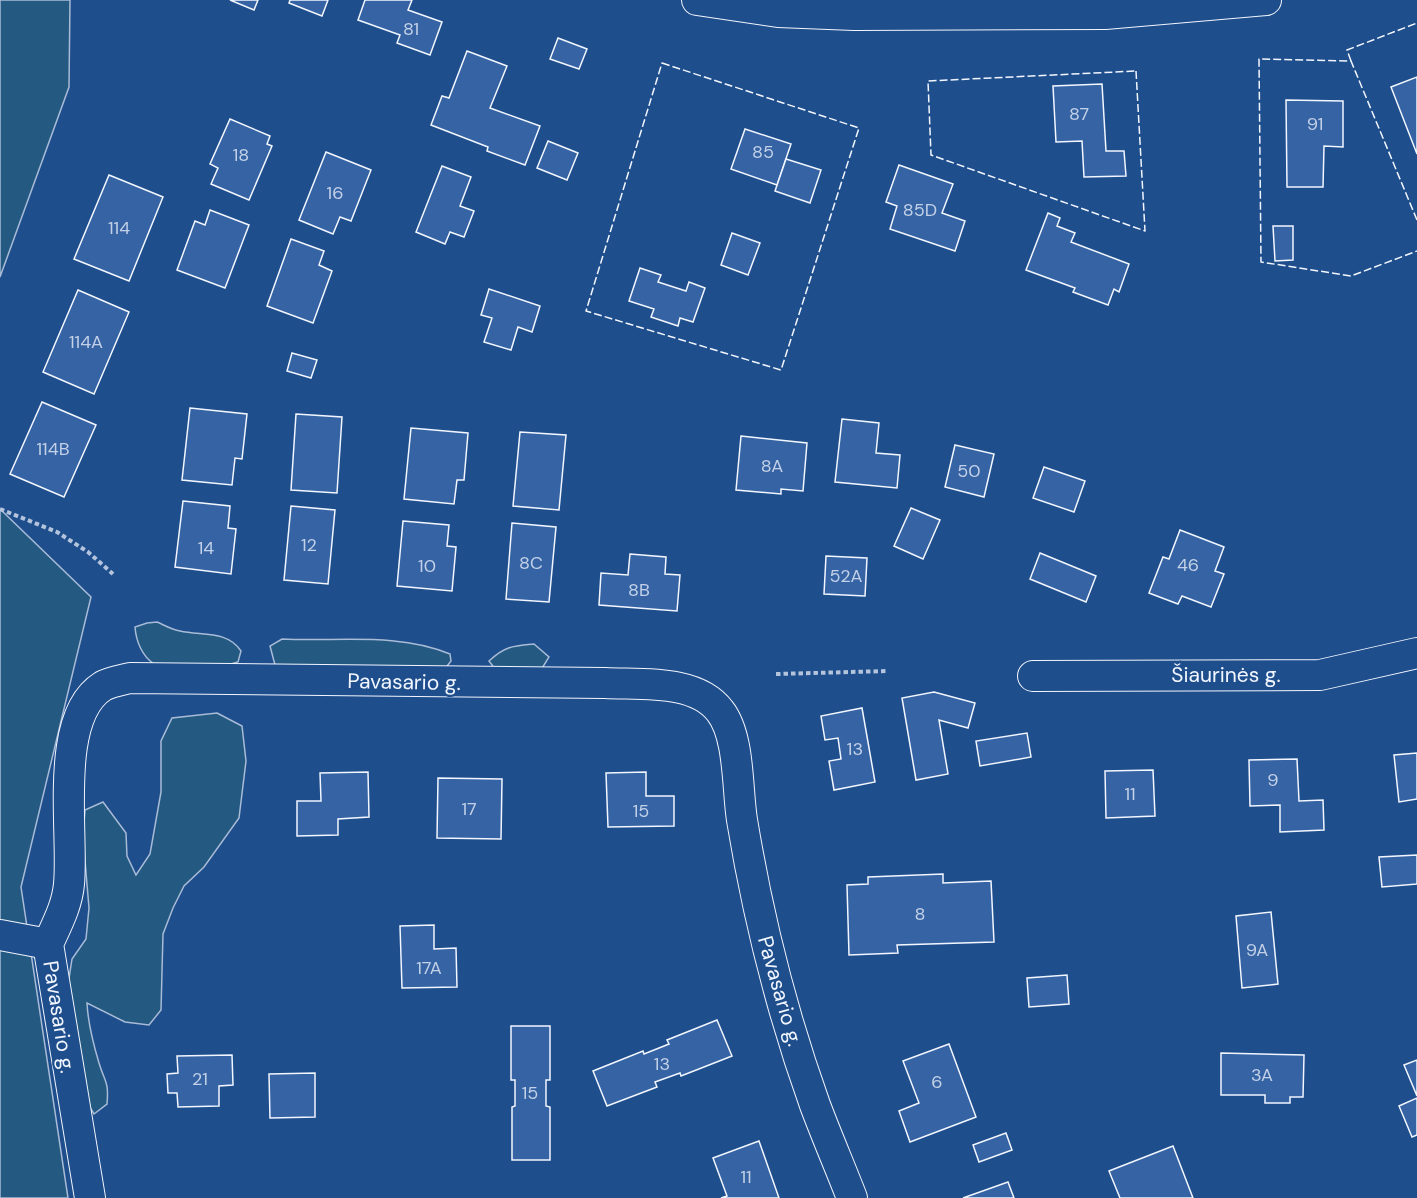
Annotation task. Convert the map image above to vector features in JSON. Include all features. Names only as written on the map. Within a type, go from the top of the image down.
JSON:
[{"type":"street","points":[[697,0],[778,12],[854,15],[1105,14],[1266,0]]},
{"type":"street","name":"Šiaurinės g.","points":[[1033,676],[1320,675],[1417,653]]},
{"type":"street","name":"Pavasario g.","points":[[90,1198],[48,944],[65,909],[69,883],[70,770],[75,729],[85,704],[104,686],[130,678],[605,683],[656,685],[692,690],[709,699],[721,712],[730,729],[736,757],[738,794],[764,936],[790,1029],[852,1198]]},
{"type":"street","points":[[0,935],[48,944]]},
{"type":"path","points":[[0,510],[57,532],[88,552],[113,574]]},
{"type":"path","points":[[776,674],[888,671]]},
{"type":"shaded area","points":[[0,0],[70,0],[69,87],[0,277]]},
{"type":"shaded area","points":[[0,509],[91,597],[21,887],[68,1198],[0,1198]]},
{"type":"shaded area","points":[[157,622],[171,629],[214,635],[229,640],[241,651],[238,662],[220,667],[154,664],[140,648],[135,627]]},
{"type":"shaded area","points":[[282,639],[388,640],[430,647],[450,654],[451,661],[444,670],[275,665],[270,646]]},
{"type":"shaded area","points":[[534,644],[549,657],[541,670],[498,673],[489,661],[500,652],[510,648]]},
{"type":"shaded area","points":[[217,713],[242,726],[246,761],[239,818],[204,867],[184,886],[173,908],[163,934],[161,1010],[149,1025],[125,1022],[87,1003],[93,1041],[107,1091],[107,1104],[94,1114],[82,1094],[67,991],[72,959],[86,939],[89,908],[83,837],[85,810],[103,802],[126,833],[127,856],[136,875],[150,854],[161,792],[161,741],[172,718]]},
{"type":"building","points":[[230,0],[258,0],[254,10]]},
{"type":"building","points":[[290,0],[328,0],[322,16],[289,3]]},
{"type":"building","points":[[365,0],[412,0],[408,10],[442,22],[430,55],[397,43],[400,35],[358,20]]},
{"type":"building","points":[[558,38],[587,49],[579,69],[550,59]]},
{"type":"building","points":[[467,51],[507,66],[490,108],[540,126],[525,165],[487,151],[488,147],[431,125],[442,96],[449,98]]},
{"type":"building","points":[[1417,77],[1417,154],[1391,87]]},
{"type":"building","points":[[1102,84],[1106,151],[1124,151],[1126,176],[1084,177],[1082,141],[1056,142],[1053,86]]},
{"type":"building","points":[[1286,100],[1343,101],[1343,147],[1324,146],[1323,187],[1287,187]]},
{"type":"building","points":[[230,119],[270,136],[267,144],[272,146],[249,200],[211,184],[218,168],[210,164]]},
{"type":"building","points":[[745,129],[791,144],[777,185],[731,169]]},
{"type":"building","points":[[548,141],[578,153],[567,180],[537,168]]},
{"type":"building","points":[[326,152],[371,170],[351,221],[340,217],[333,234],[299,220]]},
{"type":"building","points":[[786,159],[821,170],[810,203],[775,191]]},
{"type":"building","points":[[899,165],[953,184],[942,213],[965,221],[955,251],[890,229],[897,206],[886,202]]},
{"type":"building","points":[[442,166],[471,177],[460,206],[474,211],[464,237],[450,232],[445,244],[416,232]]},
{"type":"building","points":[[109,175],[163,197],[129,281],[74,259]]},
{"type":"building","points":[[210,210],[249,225],[225,288],[177,270],[195,221],[205,225]]},
{"type":"building","points":[[1048,213],[1060,218],[1057,226],[1075,233],[1071,242],[1129,264],[1119,292],[1114,289],[1108,305],[1073,292],[1075,288],[1026,270]]},
{"type":"building","points":[[1273,226],[1293,226],[1293,260],[1275,261]]},
{"type":"building","points":[[732,233],[760,243],[748,275],[721,265]]},
{"type":"building","points":[[291,239],[324,251],[319,265],[332,271],[313,323],[267,306]]},
{"type":"building","points":[[640,268],[661,275],[658,282],[686,291],[689,282],[705,288],[693,322],[680,318],[678,326],[651,317],[654,309],[629,301]]},
{"type":"building","points":[[489,289],[540,306],[532,332],[518,327],[511,350],[484,342],[492,318],[481,315]]},
{"type":"building","points":[[78,290],[129,312],[94,394],[43,372]]},
{"type":"building","points":[[292,353],[317,360],[311,378],[287,371]]},
{"type":"building","points":[[42,402],[96,425],[64,497],[10,474]]},
{"type":"building","points":[[190,408],[247,414],[242,459],[235,458],[232,485],[182,480]]},
{"type":"building","points":[[296,414],[342,417],[337,493],[291,490]]},
{"type":"building","points":[[842,419],[879,423],[876,453],[900,455],[897,488],[835,482]]},
{"type":"building","points":[[411,428],[468,433],[464,480],[457,480],[454,504],[404,499]]},
{"type":"building","points":[[520,432],[566,435],[559,510],[513,506]]},
{"type":"building","points":[[741,436],[807,443],[803,491],[781,489],[781,494],[736,490]]},
{"type":"building","points":[[955,445],[994,454],[984,497],[945,487]]},
{"type":"building","points":[[1044,467],[1085,481],[1074,512],[1033,498]]},
{"type":"building","points":[[183,501],[230,506],[228,528],[236,529],[231,574],[175,567]]},
{"type":"building","points":[[291,506],[335,510],[328,584],[284,580]]},
{"type":"building","points":[[911,508],[940,520],[923,559],[894,546]]},
{"type":"building","points":[[403,521],[449,525],[447,546],[456,547],[452,591],[397,586]]},
{"type":"building","points":[[512,523],[556,527],[549,602],[506,599]]},
{"type":"building","points":[[1180,530],[1224,547],[1215,571],[1224,574],[1211,607],[1182,596],[1178,604],[1149,593],[1163,557],[1169,559]]},
{"type":"building","points":[[1040,553],[1096,576],[1086,602],[1030,579]]},
{"type":"building","points":[[630,554],[666,557],[665,574],[680,575],[677,611],[599,605],[601,573],[628,575]]},
{"type":"building","points":[[826,556],[867,558],[865,596],[824,594]]},
{"type":"building","points":[[934,692],[975,703],[968,728],[939,720],[948,774],[916,780],[902,698]]},
{"type":"building","points":[[862,708],[875,782],[834,790],[829,761],[841,759],[838,738],[825,740],[821,716]]},
{"type":"building","points":[[1027,733],[1031,757],[980,766],[976,741]]},
{"type":"building","points":[[1417,753],[1417,799],[1399,802],[1394,755]]},
{"type":"building","points":[[1297,759],[1299,801],[1323,800],[1324,830],[1280,832],[1280,805],[1250,806],[1249,760]]},
{"type":"building","points":[[1153,770],[1155,816],[1106,818],[1105,771]]},
{"type":"building","points":[[368,772],[369,817],[338,819],[338,835],[297,836],[297,801],[321,801],[320,773]]},
{"type":"building","points":[[646,772],[646,796],[674,796],[674,826],[608,827],[606,773]]},
{"type":"building","points":[[438,778],[502,779],[501,839],[437,838]]},
{"type":"building","points":[[1417,855],[1417,884],[1382,887],[1379,857]]},
{"type":"building","points":[[943,874],[943,883],[991,881],[994,942],[897,945],[898,953],[849,955],[847,885],[868,884],[868,877]]},
{"type":"building","points":[[1271,912],[1278,984],[1242,988],[1236,916]]},
{"type":"building","points":[[434,925],[434,949],[456,948],[457,987],[402,988],[400,926]]},
{"type":"building","points":[[1067,975],[1069,1004],[1029,1007],[1027,978]]},
{"type":"building","points":[[717,1020],[732,1056],[681,1076],[680,1073],[655,1082],[657,1087],[607,1106],[593,1071],[643,1051],[644,1054],[669,1044],[667,1040]]},
{"type":"building","points":[[511,1026],[550,1026],[550,1080],[546,1080],[546,1106],[550,1107],[550,1160],[512,1160],[512,1107],[515,1106],[515,1080],[511,1080]]},
{"type":"building","points":[[949,1044],[976,1117],[910,1142],[899,1111],[919,1103],[903,1061]]},
{"type":"building","points":[[1221,1053],[1304,1055],[1303,1097],[1290,1097],[1290,1103],[1265,1103],[1265,1095],[1221,1095]]},
{"type":"building","points":[[232,1055],[233,1085],[219,1086],[219,1106],[178,1107],[177,1093],[168,1093],[167,1074],[178,1073],[177,1056]]},
{"type":"building","points":[[1417,1060],[1417,1096],[1404,1065]]},
{"type":"building","points":[[315,1073],[315,1117],[270,1118],[269,1074]]},
{"type":"building","points":[[1417,1098],[1417,1135],[1412,1137],[1399,1106]]},
{"type":"building","points":[[1006,1133],[1012,1150],[979,1162],[973,1145]]},
{"type":"building","points":[[759,1141],[779,1198],[721,1198],[727,1196],[713,1158]]},
{"type":"building","points":[[1173,1146],[1193,1198],[1120,1198],[1109,1171]]},
{"type":"building","points":[[1008,1182],[1014,1198],[963,1198]]},
{"type":"fence","points":[[1351,61],[1347,50],[1417,23]]},
{"type":"fence","points":[[1417,220],[1351,61],[1259,59],[1261,262],[1351,276],[1417,251]]},
{"type":"fence","points":[[662,63],[859,128],[781,370],[586,311],[662,63]]},
{"type":"fence","points":[[1136,71],[1145,231],[931,155],[928,81],[1136,71]]}]
